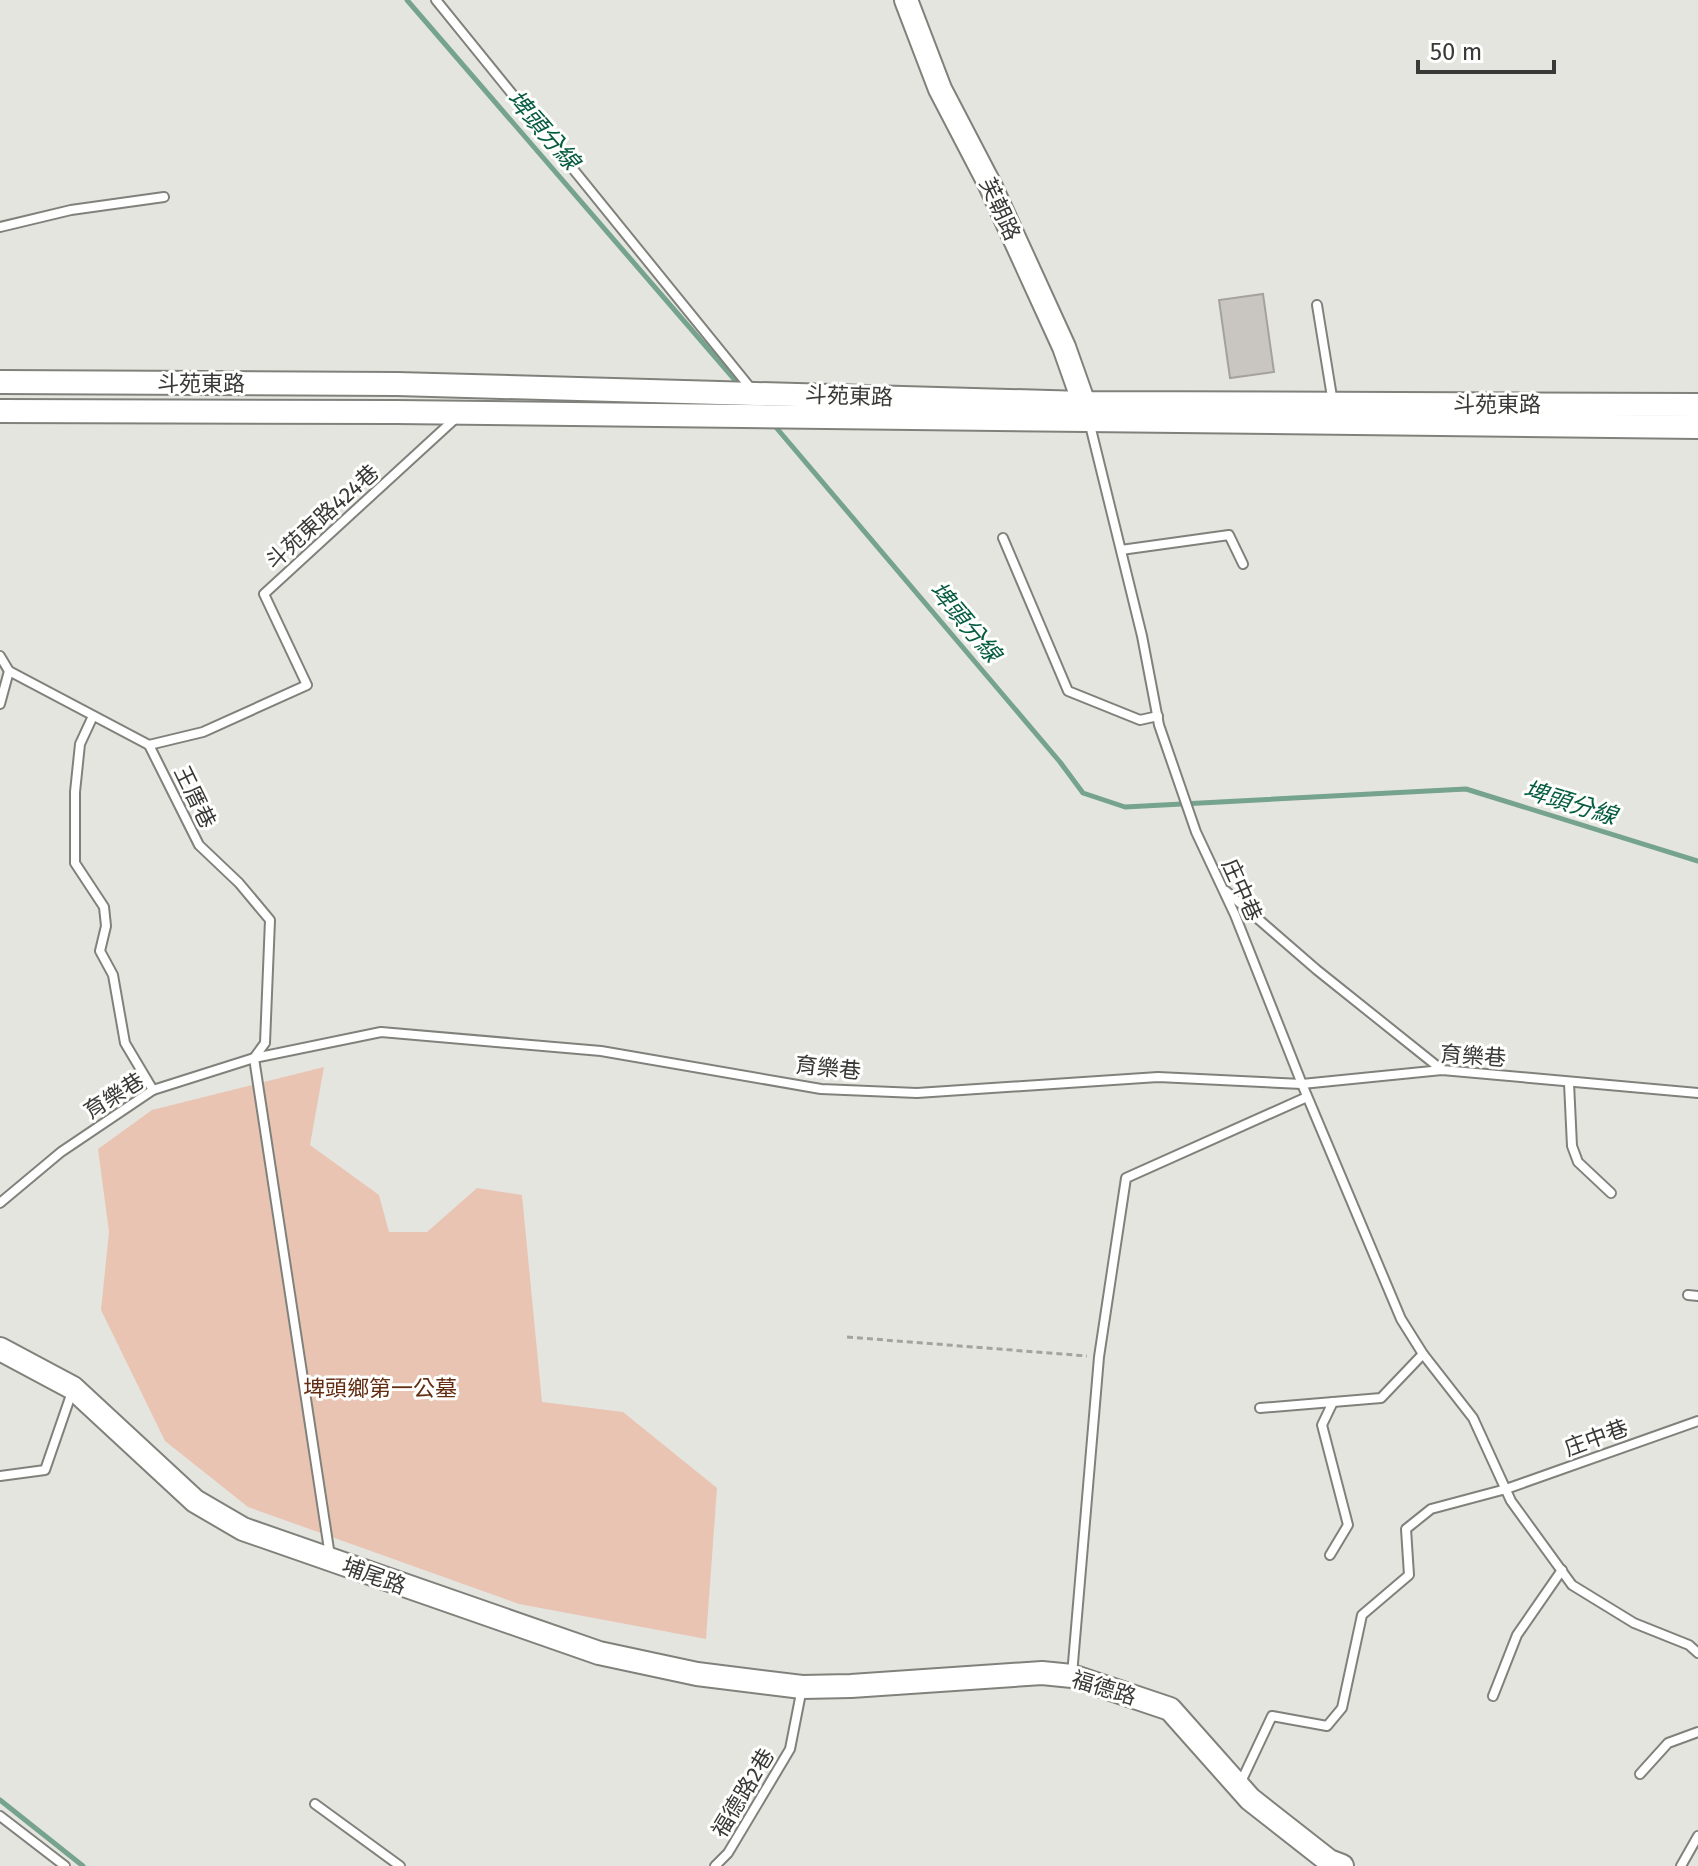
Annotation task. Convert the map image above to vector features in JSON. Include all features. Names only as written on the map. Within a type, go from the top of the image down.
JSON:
[{"type":"main road","name":"芙朝路","points":[[906,0],[940,89],[990,185],[1064,347],[1086,411]]},
{"type":"main road","name":"斗苑東路","points":[[0,382],[397,384],[766,405],[1086,411],[1603,415],[1698,405]]},
{"type":"main road","name":"斗苑東路","points":[[1305,413],[1333,403],[1603,415],[1698,427]]},
{"type":"main road","name":"斗苑東路","points":[[0,411],[461,414],[766,405],[1086,411]]},
{"type":"main road","name":"埔尾路","points":[[0,1349],[73,1388],[195,1501],[243,1529],[599,1653],[697,1674],[802,1687]]},
{"type":"main road","name":"福德路","points":[[802,1687],[1042,1673],[1072,1676],[1170,1709],[1250,1799],[1329,1861],[1342,1866]]},
{"type":"lane","points":[[436,0],[766,405]]},
{"type":"lane","points":[[0,227],[71,210],[164,197]]},
{"type":"lane","points":[[1317,305],[1333,403]]},
{"type":"lane","name":"庄中巷","points":[[1086,411],[1158,716],[1196,832],[1223,888],[1401,1319],[1423,1354],[1473,1418],[1511,1501],[1572,1585],[1634,1623],[1689,1645],[1698,1653]]},
{"type":"lane","name":"斗苑東路424巷","points":[[149,745],[203,732],[307,685],[264,594],[461,414]]},
{"type":"lane","points":[[1121,550],[1229,535],[1243,564]]},
{"type":"lane","points":[[1003,538],[1068,691],[1140,720],[1158,716]]},
{"type":"lane","points":[[0,656],[9,671],[149,745]]},
{"type":"lane","points":[[0,704],[9,671]]},
{"type":"lane","points":[[93,716],[80,744],[75,792],[75,863],[104,907],[106,926],[100,951],[113,975],[125,1043],[153,1090]]},
{"type":"lane","name":"王厝巷","points":[[149,745],[199,845],[239,883],[270,920],[265,1043],[254,1058]]},
{"type":"lane","points":[[1223,888],[1317,970],[1442,1070]]},
{"type":"lane","name":"育樂巷","points":[[0,1203],[61,1152],[153,1090],[254,1058],[381,1032],[601,1051],[821,1089],[917,1093],[1158,1077],[1302,1084],[1442,1070],[1698,1093]]},
{"type":"lane","points":[[254,1058],[331,1560]]},
{"type":"lane","points":[[1569,1083],[1572,1146],[1578,1162],[1611,1193]]},
{"type":"lane","points":[[1072,1676],[1099,1357],[1126,1178],[1307,1097]]},
{"type":"lane","points":[[1688,1295],[1698,1296]]},
{"type":"lane","points":[[1260,1408],[1381,1398],[1423,1354]]},
{"type":"lane","points":[[0,1476],[45,1470],[73,1388]]},
{"type":"lane","points":[[1330,1555],[1348,1525],[1322,1425],[1333,1402]]},
{"type":"lane","name":"庄中巷","points":[[1506,1489],[1698,1421]]},
{"type":"lane","points":[[1239,1787],[1272,1716],[1327,1726],[1342,1708],[1362,1615],[1409,1575],[1406,1529],[1431,1509],[1506,1489]]},
{"type":"lane","points":[[1493,1696],[1517,1635],[1562,1570]]},
{"type":"lane","name":"福德路2巷","points":[[715,1866],[728,1853],[790,1749],[802,1687]]},
{"type":"lane","points":[[1640,1774],[1668,1743],[1698,1732]]},
{"type":"lane","points":[[315,1804],[400,1866]]},
{"type":"lane","points":[[0,1816],[65,1866]]},
{"type":"lane","points":[[1681,1866],[1698,1836]]},
{"type":"path","points":[[847,1337],[1099,1357]]},
{"type":"green space","name":"埤頭鄉第一公墓","points":[[324,1067],[310,1145],[379,1195],[389,1232],[427,1232],[477,1188],[522,1195],[542,1402],[623,1412],[717,1488],[706,1639],[519,1604],[248,1507],[165,1441],[101,1310],[109,1232],[98,1149],[152,1110]]},
{"type":"building","points":[[1263,294],[1274,372],[1230,378],[1219,300]]},
{"type":"waterway","name":"埤頭分線","points":[[407,0],[741,387]]},
{"type":"waterway","name":"埤頭分線","points":[[774,425],[1083,793],[1125,807],[1466,789],[1698,861]]},
{"type":"waterway","points":[[0,1800],[83,1866]]}]
